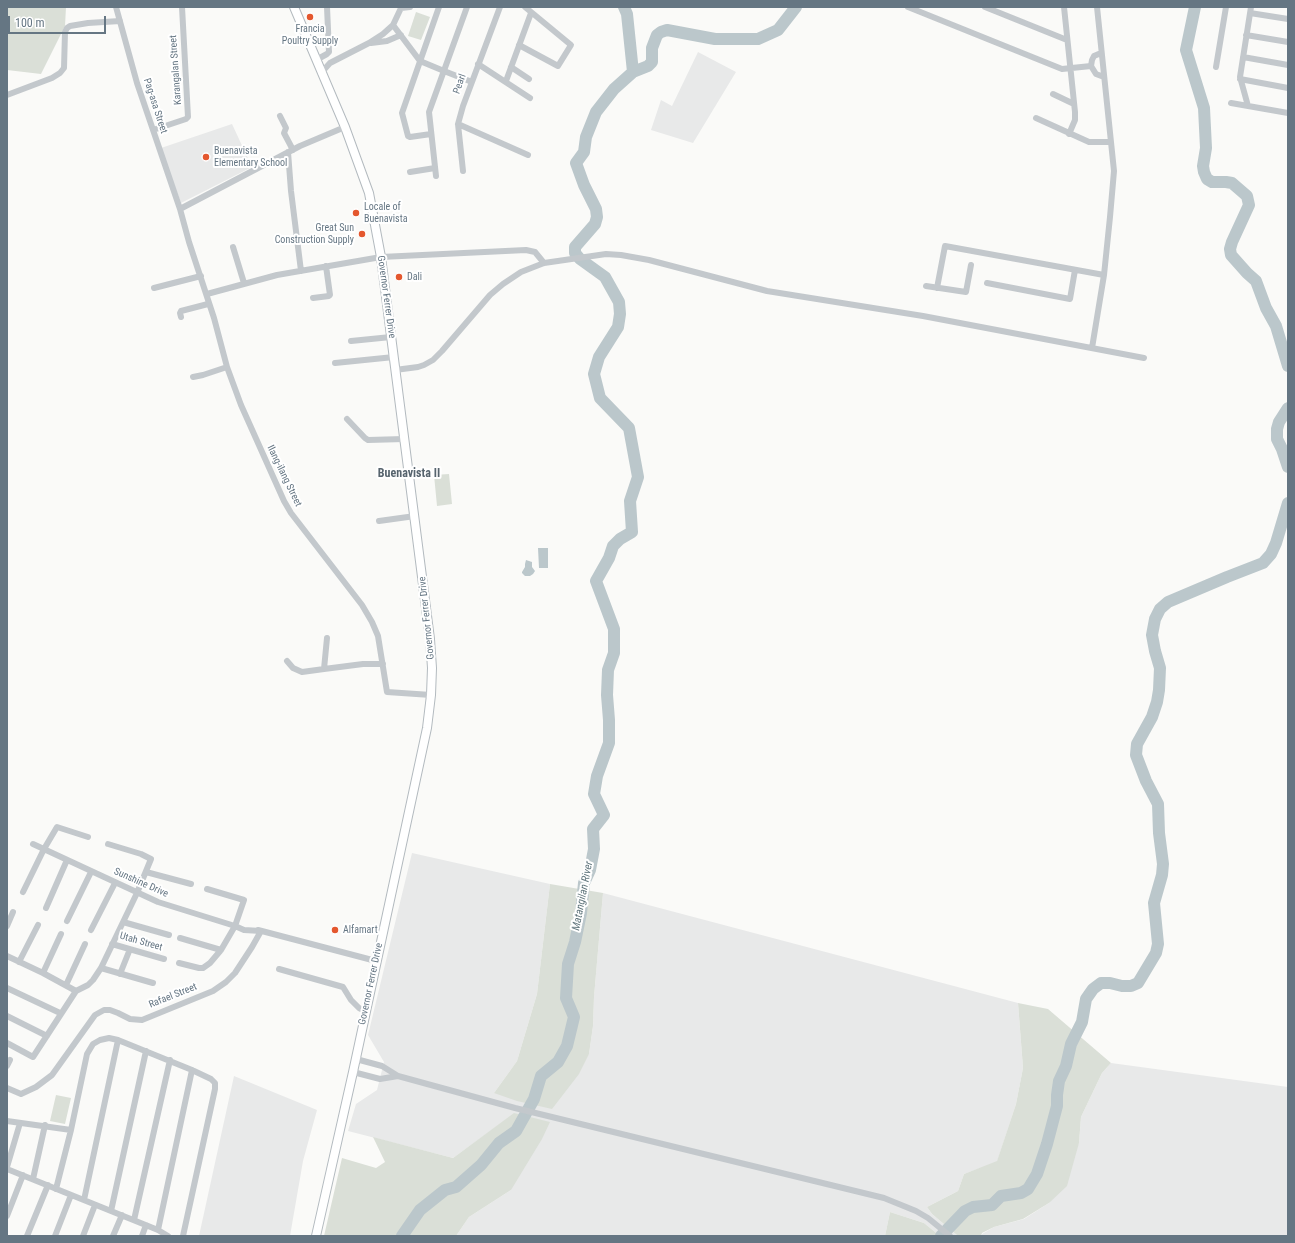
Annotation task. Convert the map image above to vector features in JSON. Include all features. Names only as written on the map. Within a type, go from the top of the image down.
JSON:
[{"type":"main road","name":"Governor Ferrer Drive","points":[[294,7],[345,127],[369,192],[381,257],[415,516],[430,638],[432,668],[431,695],[425,734],[356,1059],[316,1236]]},
{"type":"street","name":"Pag-asa Street","points":[[116,7],[137,83],[180,209]]},
{"type":"street","name":"Karangalan Street","points":[[153,130],[186,119],[189,115],[182,7]]},
{"type":"street","points":[[316,60],[329,52],[327,7]]},
{"type":"street","points":[[321,73],[330,62],[369,43],[392,26],[401,8],[410,7]]},
{"type":"street","points":[[431,134],[408,136],[402,113],[439,7]]},
{"type":"street","points":[[436,176],[429,112],[467,7]]},
{"type":"street","name":"Pearl","points":[[463,172],[458,124],[478,64],[500,7]]},
{"type":"street","points":[[519,45],[558,66],[571,45],[525,7]]},
{"type":"street","points":[[908,7],[1062,69],[1091,66]]},
{"type":"street","points":[[986,7],[1068,40]]},
{"type":"street","points":[[1063,7],[1068,40],[1075,120],[1069,134]]},
{"type":"street","points":[[1092,348],[1104,275],[1114,180],[1097,7]]},
{"type":"street","points":[[1216,67],[1226,7]]},
{"type":"street","points":[[1248,106],[1240,79],[1250,10],[1288,19]]},
{"type":"street","points":[[506,81],[532,13]]},
{"type":"street","points":[[7,95],[52,78],[60,73],[64,68],[65,32],[70,26],[120,20]]},
{"type":"street","points":[[392,26],[420,60],[472,82]]},
{"type":"street","points":[[369,43],[387,41],[400,35]]},
{"type":"street","points":[[1246,35],[1288,42]]},
{"type":"street","points":[[1101,53],[1094,56],[1091,66],[1096,74],[1104,77]]},
{"type":"street","points":[[1243,57],[1288,65]]},
{"type":"street","points":[[478,64],[530,98]]},
{"type":"street","points":[[511,67],[529,79]]},
{"type":"street","points":[[1240,79],[1288,88]]},
{"type":"street","points":[[1053,94],[1074,104]]},
{"type":"street","points":[[1231,103],[1288,113]]},
{"type":"street","points":[[280,116],[286,128],[284,133],[291,151],[291,191],[300,270]]},
{"type":"street","points":[[1036,118],[1089,142],[1110,142]]},
{"type":"street","points":[[458,124],[528,155]]},
{"type":"street","points":[[180,209],[313,140],[345,127]]},
{"type":"street","points":[[410,172],[435,168]]},
{"type":"street","name":"Ilang-ilang Street","points":[[180,209],[189,242],[201,276],[208,304],[214,318],[227,367],[241,405],[287,507],[364,608],[372,622],[378,636],[387,692],[431,695]]},
{"type":"street","points":[[937,288],[945,246],[1104,275]]},
{"type":"street","points":[[233,247],[244,283]]},
{"type":"street","points":[[206,294],[244,283],[300,270],[381,257],[526,250],[535,252],[544,263]]},
{"type":"street","points":[[395,370],[418,367],[433,360],[490,295],[503,284],[522,272],[544,263],[601,254],[621,255],[649,260],[767,291],[923,316],[1144,358]]},
{"type":"street","points":[[926,286],[966,292],[971,265]]},
{"type":"street","points":[[313,298],[330,295],[326,266]]},
{"type":"street","points":[[987,283],[1070,299],[1075,270]]},
{"type":"street","points":[[154,288],[201,276]]},
{"type":"street","points":[[181,317],[180,313],[182,311],[208,304]]},
{"type":"street","points":[[350,341],[391,337]]},
{"type":"street","points":[[335,363],[394,357]]},
{"type":"street","points":[[193,377],[227,367]]},
{"type":"street","points":[[347,419],[368,440],[404,439]]},
{"type":"street","points":[[379,521],[415,516]]},
{"type":"street","points":[[324,669],[327,638]]},
{"type":"street","points":[[287,662],[293,668],[302,672],[363,664],[383,664]]},
{"type":"street","points":[[23,892],[44,849],[57,827],[88,837]]},
{"type":"street","name":"Sunshine Drive","points":[[33,844],[115,883],[173,908],[244,930],[261,931],[376,961]]},
{"type":"street","points":[[7,1043],[33,1057],[60,1013],[76,991],[88,985],[101,968],[137,893],[151,859],[141,854],[108,844]]},
{"type":"street","points":[[46,908],[67,860]]},
{"type":"street","points":[[67,920],[91,872]]},
{"type":"street","points":[[146,872],[191,884]]},
{"type":"street","points":[[91,930],[115,883]]},
{"type":"street","points":[[178,963],[203,968],[210,963],[221,950],[235,926],[244,900],[207,889]]},
{"type":"street","points":[[7,926],[14,912]]},
{"type":"street","points":[[123,922],[169,935]]},
{"type":"street","points":[[19,962],[38,925]]},
{"type":"street","name":"Rafael Street","points":[[7,1088],[21,1094],[36,1087],[52,1075],[95,1015],[104,1010],[118,1012],[130,1019],[142,1020],[213,991],[226,982],[235,973],[261,931]]},
{"type":"street","points":[[43,972],[61,934]]},
{"type":"street","points":[[180,938],[221,950]]},
{"type":"street","points":[[66,985],[85,944]]},
{"type":"street","name":"Utah Street","points":[[112,944],[164,959]]},
{"type":"street","points":[[120,974],[130,949]]},
{"type":"street","points":[[7,956],[43,972],[76,991]]},
{"type":"street","points":[[101,968],[153,982]]},
{"type":"street","points":[[279,969],[343,987],[350,1000],[365,1011]]},
{"type":"street","points":[[7,988],[60,1013]]},
{"type":"street","points":[[7,1016],[47,1036]]},
{"type":"street","points":[[56,1189],[86,1054],[92,1044],[100,1040],[109,1038],[118,1040],[170,1060],[215,1083],[215,1089],[183,1236]]},
{"type":"street","points":[[84,1200],[118,1040]]},
{"type":"street","points":[[110,1211],[146,1051]]},
{"type":"street","points":[[356,1059],[382,1066],[398,1076],[515,1108],[884,1198],[916,1211],[928,1218],[950,1236]]},
{"type":"street","points":[[7,1066],[10,1060]]},
{"type":"street","points":[[134,1220],[170,1060]]},
{"type":"street","points":[[158,1230],[192,1070]]},
{"type":"street","points":[[353,1072],[380,1079],[398,1076]]},
{"type":"street","points":[[7,1121],[70,1130]]},
{"type":"street","points":[[20,1123],[7,1168],[158,1230],[168,1236]]},
{"type":"street","points":[[32,1179],[45,1126]]},
{"type":"street","points":[[7,1216],[24,1175]]},
{"type":"street","points":[[27,1236],[48,1185]]},
{"type":"street","points":[[55,1236],[71,1195]]},
{"type":"street","points":[[83,1236],[95,1204]]},
{"type":"street","points":[[114,1236],[122,1216]]},
{"type":"street","points":[[142,1236],[146,1225]]},
{"type":"shaded area","points":[[7,7],[66,7],[65,26],[41,74],[7,70]]},
{"type":"shaded area","points":[[416,12],[430,17],[421,40],[408,36]]},
{"type":"shaded area","points":[[698,52],[736,72],[693,143],[651,130],[661,100],[672,106]]},
{"type":"shaded area","name":"Buenavista Elementary School","points":[[232,124],[252,167],[181,203],[161,148]]},
{"type":"shaded area","points":[[449,474],[452,504],[437,506],[434,475]]},
{"type":"shaded area","points":[[538,548],[548,548],[548,568],[539,568]]},
{"type":"shaded area","points":[[526,560],[532,562],[532,567],[535,571],[530,576],[525,576],[522,573]]},
{"type":"shaded area","points":[[412,853],[550,884],[537,994],[517,1061],[494,1093],[589,1054],[593,1026],[603,893],[1018,1003],[1023,1068],[1016,1104],[997,1162],[964,1174],[958,1191],[927,1207],[932,1214],[958,1236],[940,1236],[924,1223],[890,1212],[885,1236],[456,1236],[469,1217],[511,1190],[514,1114],[453,1158],[348,1131],[356,1104],[377,1090],[384,1062],[368,1035]]},
{"type":"shaded area","points":[[550,884],[603,893],[593,1026],[589,1054],[579,1074],[552,1109],[517,1101],[494,1093],[517,1061],[537,994]]},
{"type":"shaded area","points":[[1018,1003],[1048,1009],[1111,1063],[1102,1073],[1081,1117],[1079,1143],[1067,1186],[1049,1203],[1023,1219],[994,1227],[982,1233],[981,1236],[958,1236],[932,1214],[927,1207],[958,1191],[964,1174],[997,1161],[1016,1104],[1023,1068]]},
{"type":"shaded area","points":[[1111,1063],[1288,1087],[1288,1236],[981,1236],[994,1227],[1024,1219],[1049,1203],[1079,1143],[1081,1117],[1102,1073]]},
{"type":"shaded area","points":[[234,1076],[317,1110],[303,1161],[290,1236],[199,1236]]},
{"type":"shaded area","points":[[56,1095],[71,1098],[65,1124],[50,1121]]},
{"type":"shaded area","points":[[514,1113],[550,1122],[542,1139],[511,1190],[469,1217],[456,1236],[324,1236],[342,1158],[376,1168],[385,1162],[373,1137],[453,1158]]},
{"type":"shaded area","points":[[890,1212],[924,1223],[940,1236],[885,1236]]},
{"type":"waterway","name":"Matangilan River","points":[[402,1236],[420,1210],[445,1190],[456,1187],[481,1165],[499,1143],[516,1131],[534,1099],[541,1076],[558,1062],[567,1046],[574,1017],[566,998],[568,964],[575,942],[581,913],[584,883],[590,870],[594,849],[593,829],[604,815],[594,794],[597,776],[609,743],[607,695],[608,670],[614,653],[614,629],[596,581],[609,558],[613,546],[620,539],[632,532],[630,501],[638,477],[629,428],[600,398],[594,374],[599,357],[618,327],[620,314],[619,302],[605,277],[580,259],[575,253],[575,247],[595,224],[597,217],[596,209],[584,185],[576,163],[584,152],[586,137],[596,112],[614,89],[633,72],[627,14],[624,7]]},
{"type":"waterway","points":[[633,72],[648,66],[652,62],[652,48],[657,35],[661,32],[667,30],[715,39],[758,39],[778,30],[796,7]]},
{"type":"waterway","points":[[1195,7],[1186,50],[1204,108],[1206,148],[1203,166],[1204,172],[1207,179],[1212,182],[1232,183],[1247,196],[1249,205],[1232,242],[1230,249],[1231,255],[1256,281],[1266,308],[1276,326],[1288,366]]},
{"type":"waterway","points":[[1288,408],[1279,422],[1277,429],[1277,439],[1288,467]]},
{"type":"waterway","points":[[941,1236],[965,1211],[973,1207],[992,1205],[1001,1196],[1021,1193],[1028,1189],[1037,1174],[1047,1144],[1057,1106],[1059,1081],[1066,1066],[1071,1044],[1082,1022],[1086,999],[1093,989],[1101,983],[1110,983],[1122,986],[1131,986],[1138,983],[1156,953],[1158,944],[1154,903],[1162,875],[1163,864],[1159,833],[1158,804],[1146,781],[1136,755],[1137,744],[1152,717],[1159,690],[1160,668],[1152,635],[1155,619],[1160,609],[1168,602],[1263,563],[1271,554],[1276,543],[1288,503]]},
{"type":"place","name":"Francia Poultry Supply","points":[[310,17]]},
{"type":"place","name":"Buenavista Elementary School","points":[[206,157]]},
{"type":"place","name":"Locale of Buenavista","points":[[356,213]]},
{"type":"place","name":"Great Sun Construction Supply","points":[[362,234]]},
{"type":"place","name":"Dali","points":[[399,277]]},
{"type":"place","name":"Alfamart","points":[[335,930]]},
{"type":"district","name":"Buenavista II","points":[[409,474]]}]
